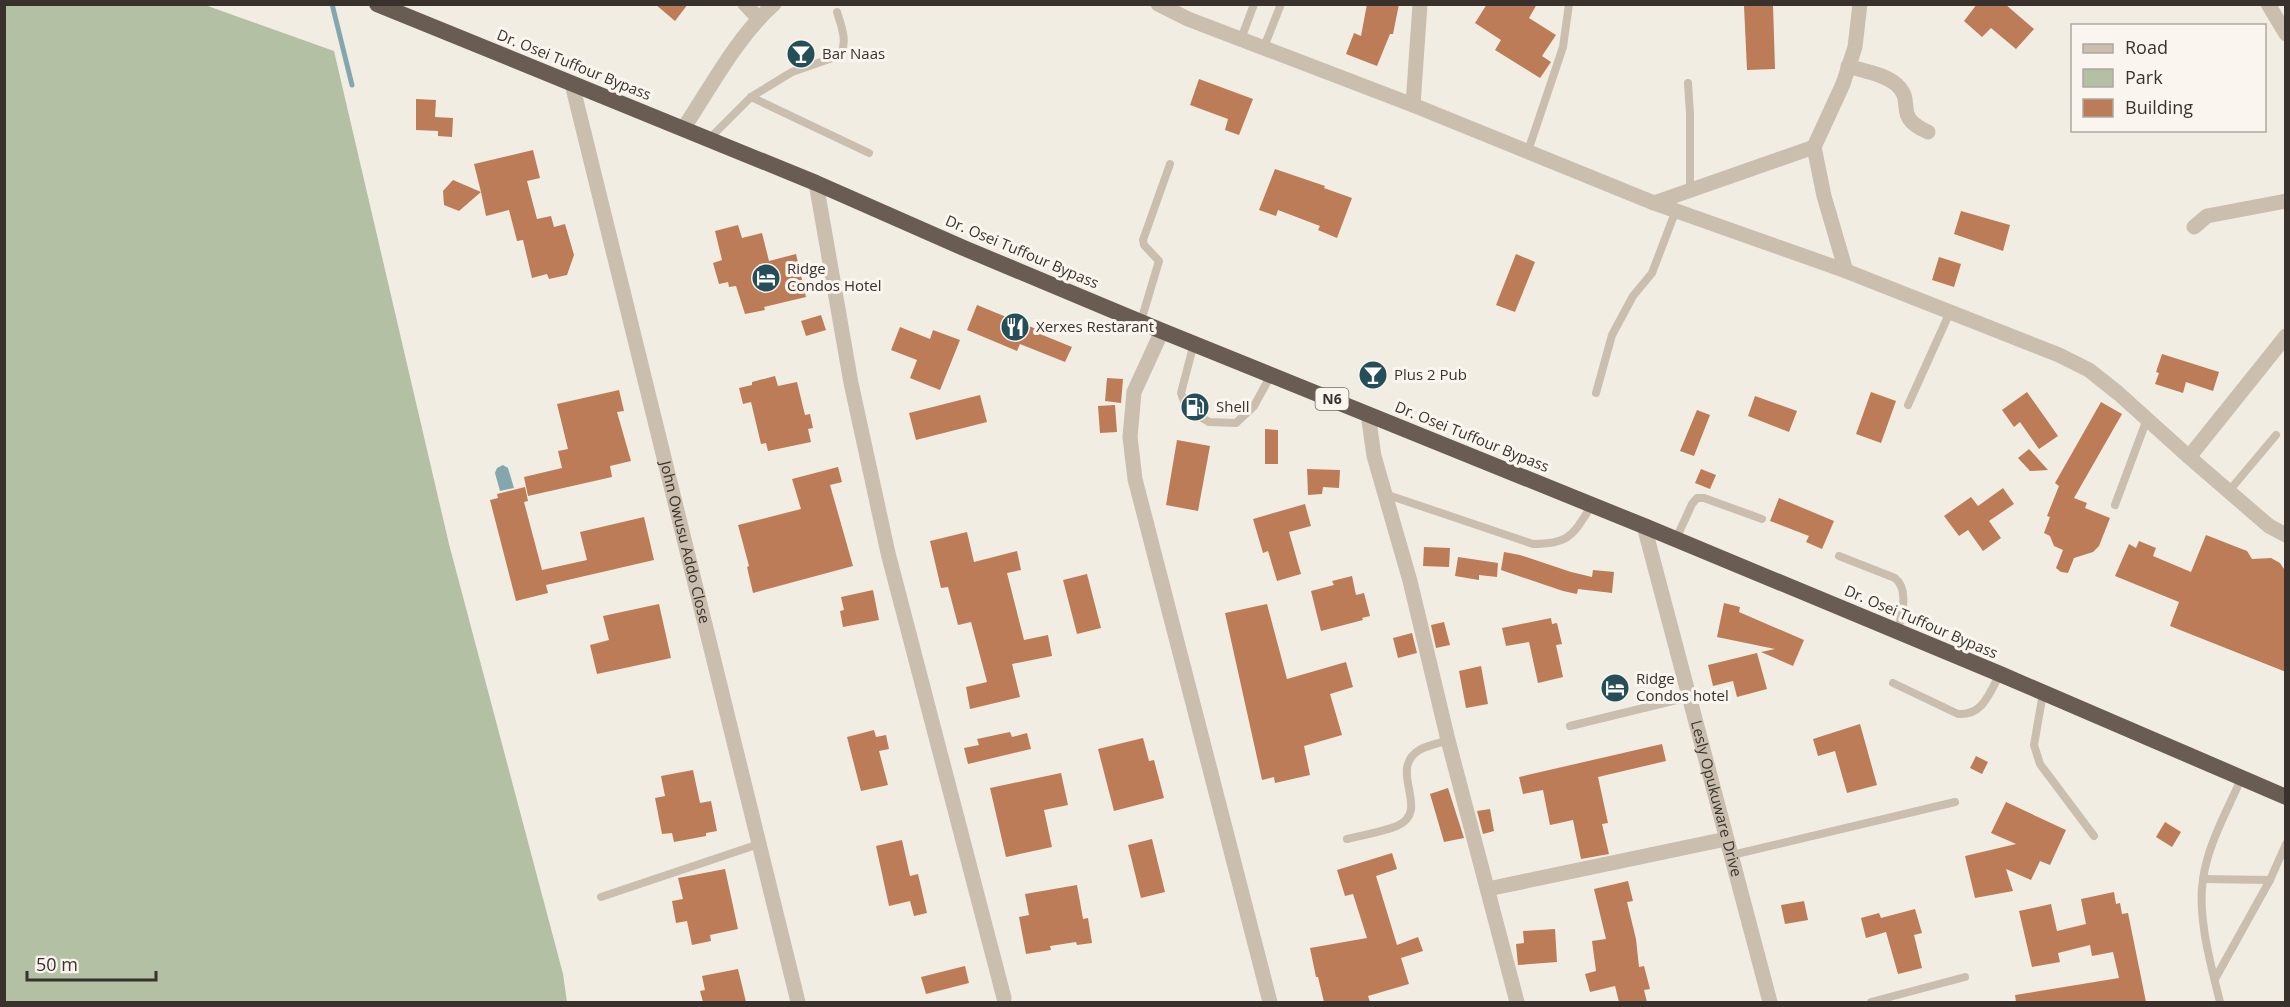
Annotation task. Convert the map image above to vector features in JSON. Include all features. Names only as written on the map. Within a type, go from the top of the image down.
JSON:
[{"type":"highway","name":"Dr. Osei Tuffour Bypass","points":[[377,4],[816,183],[966,249],[1194,344],[1676,539],[2000,674],[2286,797]]},
{"type":"street","points":[[745,4],[759,18]]},
{"type":"street","points":[[683,129],[759,18],[774,4]]},
{"type":"street","points":[[1158,4],[1188,19],[1413,105],[1654,203],[1846,271],[2059,355],[2090,370],[2229,492],[2270,526],[2286,535]]},
{"type":"street","points":[[1413,105],[1420,4]]},
{"type":"street","points":[[1846,271],[1824,196],[1814,147],[1843,84],[1855,47],[1860,4]]},
{"type":"street","points":[[2268,4],[2286,34]]},
{"type":"street","points":[[1848,66],[1891,80],[1903,93],[1908,118],[1914,126],[1928,132]]},
{"type":"street","name":"John Owusu Addo Close","points":[[572,84],[798,1002]]},
{"type":"street","points":[[1654,203],[1814,147]]},
{"type":"street","points":[[816,183],[851,383],[888,553],[1004,998]]},
{"type":"street","points":[[2194,227],[2207,216],[2286,201]]},
{"type":"street","points":[[1162,330],[1134,393],[1130,437],[1135,479],[1270,1002]]},
{"type":"street","points":[[2189,457],[2286,336]]},
{"type":"street","points":[[1368,414],[1374,456],[1410,581],[1448,740],[1517,1002]]},
{"type":"street","name":"Lesly Opukuware Drive","points":[[1644,526],[1770,1002]]},
{"type":"street","points":[[1488,889],[1726,839]]},
{"type":"lane","points":[[1241,39],[1254,4]]},
{"type":"lane","points":[[1264,47],[1281,4]]},
{"type":"lane","points":[[1528,151],[1563,47],[1569,4]]},
{"type":"lane","points":[[709,139],[752,97],[792,72],[841,55],[845,46],[837,12]]},
{"type":"lane","points":[[1688,83],[1690,190]]},
{"type":"lane","points":[[752,97],[869,153]]},
{"type":"lane","points":[[1141,321],[1159,261],[1144,245],[1143,240],[1170,164]]},
{"type":"lane","points":[[1596,393],[1612,335],[1633,296],[1652,273],[1676,210]]},
{"type":"lane","points":[[1908,405],[1950,312]]},
{"type":"lane","points":[[1194,344],[1181,393],[1187,409],[1209,422],[1236,423],[1254,406],[1271,375]]},
{"type":"lane","points":[[2115,505],[2147,419]]},
{"type":"lane","points":[[2229,492],[2276,435]]},
{"type":"lane","points":[[1385,494],[1533,544],[1554,544],[1573,535],[1592,505]]},
{"type":"lane","points":[[1676,539],[1697,498],[1704,498],[1762,519]]},
{"type":"lane","points":[[1839,556],[1895,578],[1900,583],[1904,591],[1898,632]]},
{"type":"lane","points":[[1893,683],[1958,714],[1969,715],[1978,710],[2000,674]]},
{"type":"lane","points":[[2043,693],[2034,745],[2040,764],[2094,836]]},
{"type":"lane","points":[[1570,726],[1689,697]]},
{"type":"lane","points":[[1347,839],[1398,825],[1410,815],[1412,803],[1406,780],[1408,762],[1420,750],[1448,740]]},
{"type":"lane","points":[[2220,1002],[2203,921],[2203,879],[2215,838],[2241,779]]},
{"type":"lane","points":[[1732,855],[1955,802]]},
{"type":"lane","points":[[601,897],[759,844]]},
{"type":"lane","points":[[2215,979],[2270,880],[2286,844]]},
{"type":"lane","points":[[2203,879],[2270,880]]},
{"type":"lane","points":[[1871,1002],[1965,977]]},
{"type":"green space","points":[[5,4],[205,5],[334,51],[449,544],[563,974],[567,1002],[5,1002]]},
{"type":"water","points":[[503,465],[508,468],[514,488],[500,491],[495,473],[497,468]]},
{"type":"building","points":[[655,4],[688,4],[675,21]]},
{"type":"building","points":[[1367,4],[1399,4],[1393,34],[1390,34],[1377,66],[1346,54],[1354,33],[1361,36]]},
{"type":"building","points":[[1487,4],[1537,4],[1529,18],[1556,35],[1542,56],[1551,62],[1540,78],[1495,50],[1501,40],[1475,23]]},
{"type":"building","points":[[1977,4],[2005,4],[2034,29],[2016,49],[1991,28],[1982,37],[1964,21]]},
{"type":"building","points":[[1773,5],[1775,69],[1747,70],[1744,6]]},
{"type":"building","points":[[1199,79],[1253,99],[1239,135],[1225,130],[1228,119],[1190,105]]},
{"type":"building","points":[[416,99],[436,100],[435,117],[453,118],[452,137],[438,136],[438,131],[416,130]]},
{"type":"building","points":[[533,150],[540,178],[527,181],[537,219],[551,216],[554,227],[565,224],[574,255],[567,275],[549,279],[547,274],[532,278],[523,240],[517,241],[509,210],[486,216],[474,164]]},
{"type":"building","points":[[1275,169],[1352,198],[1337,238],[1318,230],[1320,226],[1278,210],[1276,216],[1259,210]]},
{"type":"building","points":[[453,180],[481,192],[459,211],[444,205],[443,191]]},
{"type":"building","points":[[1961,211],[2010,225],[2003,251],[1954,234]]},
{"type":"building","points":[[738,225],[742,238],[762,233],[769,261],[796,254],[806,297],[745,314],[736,286],[729,287],[728,282],[719,284],[713,263],[722,260],[715,231]]},
{"type":"building","points":[[1516,254],[1535,262],[1515,312],[1496,305]]},
{"type":"building","points":[[1939,257],[1961,264],[1954,287],[1932,280]]},
{"type":"building","points":[[977,305],[1041,331],[1040,334],[1072,347],[1065,362],[1020,344],[1017,351],[967,330]]},
{"type":"building","points":[[821,315],[826,330],[806,336],[801,321]]},
{"type":"building","points":[[900,327],[930,339],[933,330],[960,340],[940,390],[910,378],[917,360],[891,350]]},
{"type":"building","points":[[2162,354],[2219,372],[2213,391],[2186,382],[2183,393],[2155,384]]},
{"type":"building","points":[[775,376],[778,386],[797,382],[805,415],[810,414],[813,428],[808,429],[811,442],[768,451],[766,443],[761,444],[751,402],[743,404],[739,388]]},
{"type":"building","points":[[1107,378],[1123,379],[1121,403],[1105,401]]},
{"type":"building","points":[[619,390],[624,411],[617,412],[631,461],[610,466],[612,477],[528,496],[524,477],[562,468],[558,451],[568,449],[557,404]]},
{"type":"building","points":[[1871,392],[1896,401],[1881,443],[1856,434]]},
{"type":"building","points":[[2027,392],[2058,436],[2039,449],[2020,422],[2014,427],[2002,410]]},
{"type":"building","points":[[980,395],[987,422],[916,440],[909,413]]},
{"type":"building","points":[[1755,396],[1797,411],[1789,432],[1748,416]]},
{"type":"building","points":[[2101,402],[2122,414],[2074,498],[2087,503],[2085,508],[2110,518],[2099,546],[2093,552],[2074,558],[2068,573],[2061,572],[2056,568],[2063,550],[2054,546],[2050,536],[2044,533],[2050,517],[2047,516],[2059,486],[2055,483]]},
{"type":"building","points":[[1115,405],[1117,432],[1100,433],[1098,406]]},
{"type":"building","points":[[1697,410],[1710,415],[1694,456],[1680,451]]},
{"type":"building","points":[[1265,429],[1278,430],[1278,464],[1265,464]]},
{"type":"building","points":[[1177,440],[1210,446],[1198,511],[1166,505]]},
{"type":"building","points":[[2029,449],[2048,470],[2030,471],[2018,458]]},
{"type":"building","points":[[838,467],[842,482],[830,485],[853,566],[753,593],[747,567],[749,566],[738,525],[801,509],[792,479]]},
{"type":"building","points":[[1307,469],[1340,470],[1339,488],[1323,487],[1322,494],[1308,495]]},
{"type":"building","points":[[1701,469],[1716,475],[1710,489],[1695,483]]},
{"type":"building","points":[[525,487],[528,501],[524,502],[542,570],[587,560],[580,532],[644,517],[654,560],[546,585],[548,593],[516,601],[490,500],[498,498],[497,494]]},
{"type":"building","points":[[2003,488],[2014,504],[1989,521],[2001,538],[1983,551],[1968,530],[1959,536],[1944,516],[1971,497],[1978,506]]},
{"type":"building","points":[[1779,498],[1834,521],[1822,549],[1806,542],[1809,536],[1770,521]]},
{"type":"building","points":[[1305,504],[1311,526],[1289,532],[1301,574],[1277,581],[1268,551],[1263,553],[1253,519]]},
{"type":"building","points":[[967,532],[974,562],[1017,551],[1021,570],[1007,573],[1024,640],[1048,635],[1052,656],[1012,664],[1020,697],[970,709],[966,687],[987,682],[971,622],[958,625],[948,587],[941,588],[930,541]]},
{"type":"building","points":[[2206,535],[2247,551],[2252,559],[2271,558],[2280,563],[2286,572],[2286,672],[2170,626],[2179,602],[2115,576],[2129,544],[2136,548],[2139,541],[2156,548],[2153,556],[2191,572]]},
{"type":"building","points":[[1424,547],[1450,548],[1449,567],[1423,566]]},
{"type":"building","points":[[1504,552],[1592,577],[1593,570],[1614,572],[1612,593],[1578,589],[1577,594],[1501,570]]},
{"type":"building","points":[[1458,557],[1498,563],[1497,577],[1479,575],[1479,580],[1455,576]]},
{"type":"building","points":[[1087,574],[1101,628],[1077,634],[1063,580]]},
{"type":"building","points":[[1352,576],[1356,595],[1364,593],[1370,616],[1321,631],[1311,591],[1334,585],[1332,581]]},
{"type":"building","points":[[873,590],[879,620],[843,627],[840,611],[844,610],[841,597]]},
{"type":"building","points":[[1724,603],[1740,607],[1739,612],[1804,640],[1793,666],[1761,652],[1775,649],[1717,637]]},
{"type":"building","points":[[659,604],[671,658],[597,674],[590,645],[609,640],[603,616]]},
{"type":"building","points":[[1267,604],[1287,679],[1346,662],[1353,687],[1330,694],[1342,735],[1304,746],[1310,775],[1275,783],[1274,777],[1262,780],[1225,613]]},
{"type":"building","points":[[1551,618],[1552,624],[1557,623],[1562,644],[1556,645],[1563,677],[1538,683],[1529,642],[1506,646],[1502,628]]},
{"type":"building","points":[[1444,622],[1450,645],[1436,648],[1431,625]]},
{"type":"building","points":[[1412,633],[1417,653],[1398,658],[1393,638]]},
{"type":"building","points":[[1757,653],[1767,689],[1737,697],[1733,681],[1713,686],[1708,665]]},
{"type":"building","points":[[1481,666],[1488,704],[1466,708],[1459,671]]},
{"type":"building","points":[[1860,724],[1877,785],[1847,793],[1835,751],[1818,756],[1813,739]]},
{"type":"building","points":[[874,730],[876,737],[886,735],[889,749],[879,751],[888,785],[861,791],[847,737]]},
{"type":"building","points":[[1010,732],[1012,737],[1027,733],[1031,749],[968,764],[964,748],[979,745],[977,739]]},
{"type":"building","points":[[1143,738],[1149,761],[1154,760],[1164,798],[1114,811],[1098,749]]},
{"type":"building","points":[[1662,744],[1666,761],[1598,777],[1608,823],[1602,824],[1609,854],[1581,859],[1573,820],[1550,825],[1543,790],[1523,794],[1519,777]]},
{"type":"building","points":[[1976,756],[1988,762],[1982,774],[1970,768]]},
{"type":"building","points":[[693,770],[700,803],[711,801],[717,831],[706,833],[706,836],[674,842],[672,833],[662,834],[655,798],[665,796],[661,776]]},
{"type":"building","points":[[1061,773],[1068,805],[1044,810],[1052,847],[1006,857],[990,788]]},
{"type":"building","points":[[1448,788],[1464,838],[1444,842],[1430,794]]},
{"type":"building","points":[[2006,802],[2066,830],[2050,865],[2040,861],[2031,880],[2006,869],[2013,891],[1975,898],[1965,856],[2016,844],[1991,833]]},
{"type":"building","points":[[1490,809],[1494,831],[1483,834],[1477,811]]},
{"type":"building","points":[[2165,822],[2181,832],[2172,847],[2156,837]]},
{"type":"building","points":[[1152,839],[1165,892],[1141,898],[1128,845]]},
{"type":"building","points":[[902,840],[910,876],[918,874],[927,913],[914,916],[910,901],[889,906],[876,846]]},
{"type":"building","points":[[1392,853],[1397,869],[1376,876],[1397,945],[1418,937],[1423,951],[1401,958],[1409,984],[1368,996],[1370,1002],[1324,1002],[1310,948],[1367,938],[1353,894],[1345,896],[1337,870]]},
{"type":"building","points":[[725,869],[738,929],[710,935],[711,941],[692,945],[687,921],[676,923],[672,901],[683,899],[678,878]]},
{"type":"building","points":[[1628,881],[1633,901],[1627,902],[1636,939],[1639,967],[1644,966],[1650,989],[1644,990],[1647,1002],[1619,1002],[1615,986],[1590,992],[1585,974],[1596,971],[1592,941],[1606,939],[1594,889]]},
{"type":"building","points":[[1077,885],[1083,919],[1088,918],[1092,943],[1077,945],[1076,942],[1050,946],[1051,950],[1026,954],[1019,917],[1029,915],[1025,894]]},
{"type":"building","points":[[2114,892],[2116,904],[2120,903],[2122,914],[2128,913],[2146,1002],[2016,1002],[2015,995],[2119,978],[2113,952],[2092,956],[2090,945],[2058,953],[2060,962],[2032,967],[2019,911],[2051,904],[2057,931],[2086,924],[2081,899]]},
{"type":"building","points":[[1804,901],[1808,920],[1785,924],[1781,905]]},
{"type":"building","points":[[1915,909],[1922,933],[1914,935],[1922,968],[1898,974],[1886,932],[1866,938],[1861,918],[1879,913],[1881,918]]},
{"type":"building","points":[[1555,929],[1557,962],[1518,965],[1516,944],[1524,943],[1523,931]]},
{"type":"building","points":[[965,966],[969,983],[926,994],[921,977]]},
{"type":"building","points":[[738,969],[746,1002],[703,1002],[700,991],[705,990],[702,976]]},
{"type":"waterway","points":[[332,4],[352,85]]},
{"type":"place","name":"Bar Naas","points":[[801,54]]},
{"type":"place","name":"Ridge Condos Hotel","points":[[766,278]]},
{"type":"place","name":"Xerxes Restarant","points":[[1015,327]]},
{"type":"place","name":"Plus 2 Pub","points":[[1373,375]]},
{"type":"place","name":"Shell","points":[[1195,407]]},
{"type":"place","name":"Ridge Condos hotel","points":[[1615,688]]}]
